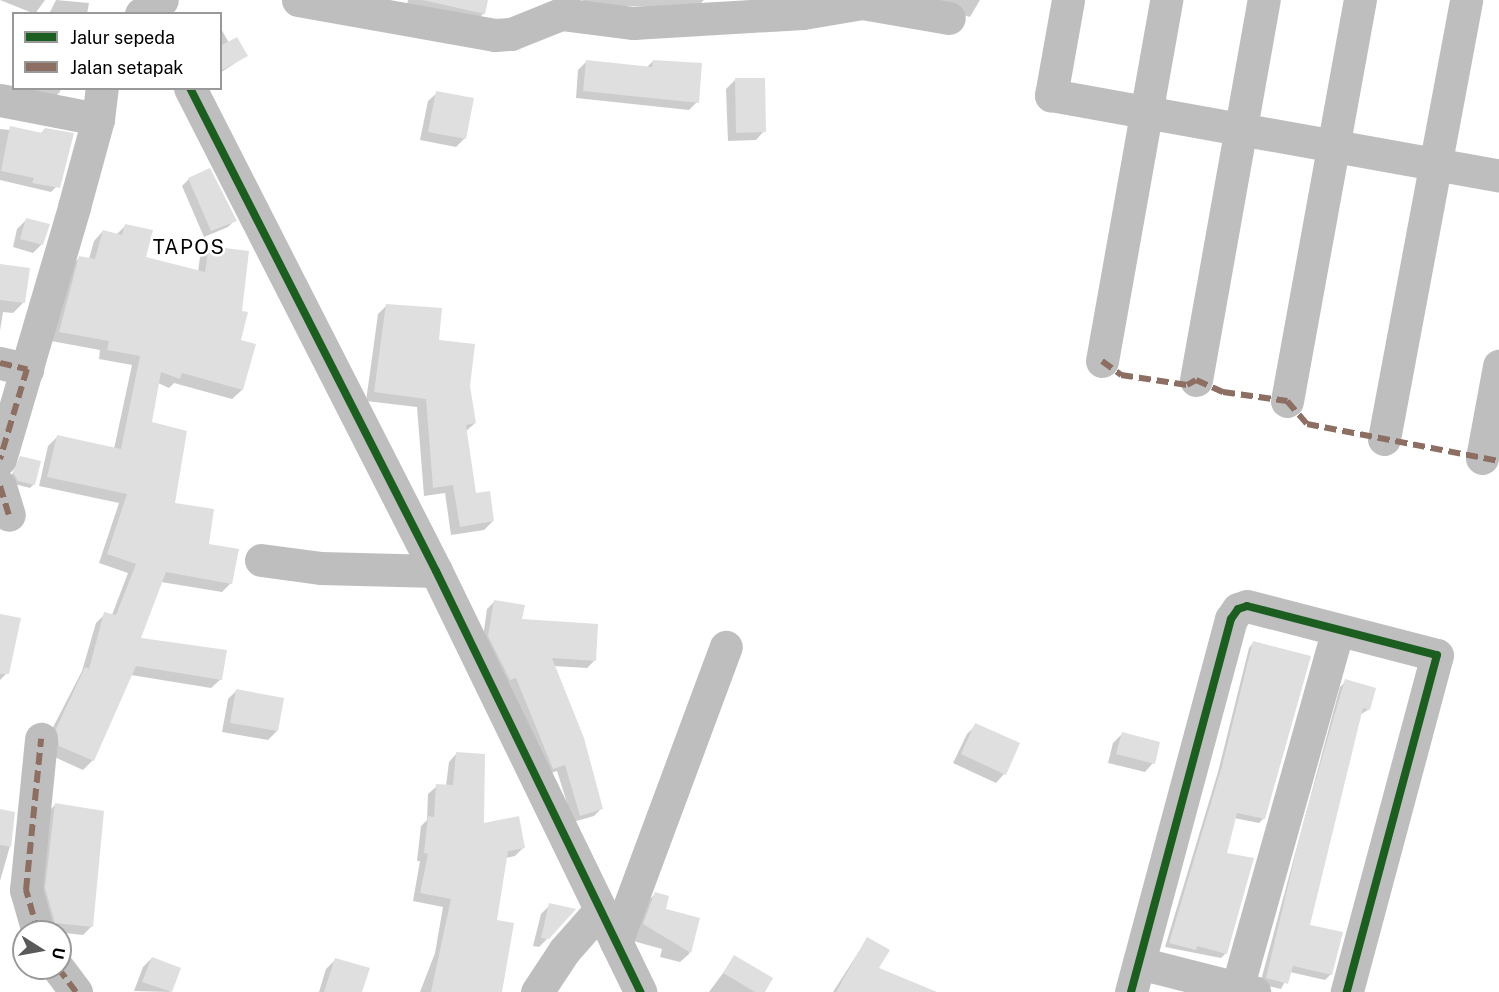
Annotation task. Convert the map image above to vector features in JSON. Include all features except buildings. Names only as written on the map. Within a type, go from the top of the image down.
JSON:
[{"type":"street","points":[[298,0],[395,7],[459,31],[495,35],[511,34],[563,7],[633,23],[792,14],[862,3],[949,18]]},
{"type":"street","points":[[1068,0],[1051,95],[1499,176]]},
{"type":"street","points":[[1102,361],[1166,0]]},
{"type":"street","points":[[1196,380],[1264,0]]},
{"type":"street","points":[[1287,401],[1360,0]]},
{"type":"street","points":[[1384,439],[1466,0]]},
{"type":"street","points":[[191,90],[436,571],[640,992]]},
{"type":"street","points":[[0,100],[100,104],[13,366],[0,459]]},
{"type":"street","points":[[1482,458],[1499,366]]},
{"type":"street","points":[[261,561],[321,568],[436,571]]},
{"type":"street","points":[[1338,630],[1243,990],[1135,977],[1231,619],[1238,609],[1247,606],[1437,655],[1347,992]]},
{"type":"street","points":[[616,942],[726,647]]},
{"type":"street","points":[[35,920],[26,890],[41,739]]},
{"type":"street","points":[[537,992],[564,951],[600,910]]},
{"type":"street","points":[[66,980],[76,992]]},
{"type":"marked path","points":[[1102,361],[1121,375],[1187,385],[1196,380],[1223,392],[1287,401],[1307,424],[1499,461]]},
{"type":"marked path","points":[[0,363],[27,369],[0,459]]},
{"type":"marked path","points":[[0,486],[9,515]]},
{"type":"marked path","points":[[35,920],[26,890],[41,739]]},
{"type":"marked path","points":[[67,980],[76,992]]},
{"type":"cycle path","points":[[191,90],[436,571],[640,992]]},
{"type":"cycle path","points":[[1131,992],[1231,619],[1238,609],[1247,606],[1437,655],[1347,992]]},
{"type":"district","name":"TAPOS","points":[[189,247]]}]
